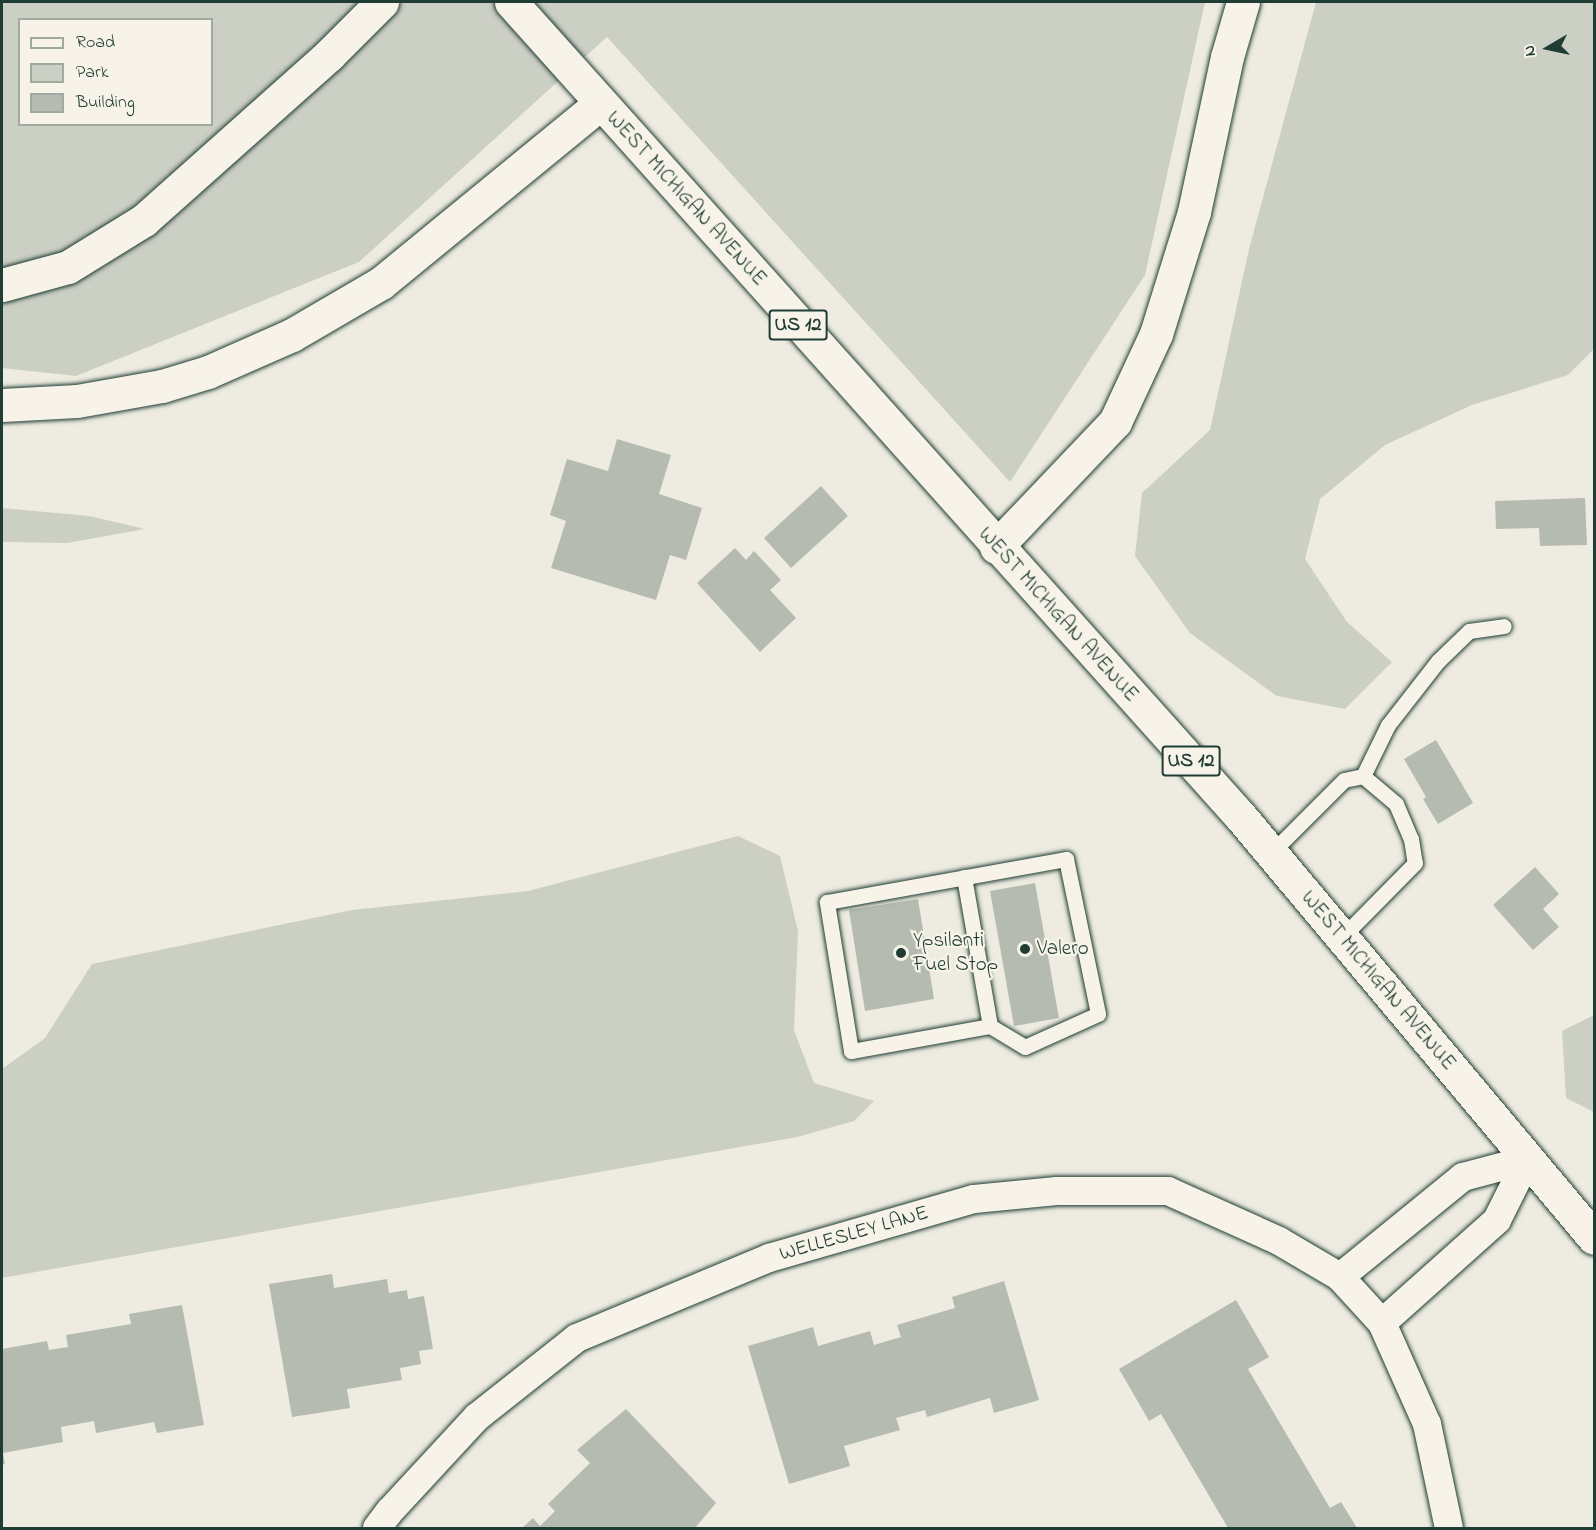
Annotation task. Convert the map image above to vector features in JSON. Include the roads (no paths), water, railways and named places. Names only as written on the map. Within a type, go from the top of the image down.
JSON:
[{"type":"highway","points":[[2,285],[68,267],[144,220],[329,55],[382,2]]},
{"type":"highway","name":"WEST MICHIGAN AVENUE","points":[[511,2],[1271,853],[1594,1238]]},
{"type":"highway","points":[[996,547],[1114,422],[1156,334],[1194,212],[1227,57],[1243,2]]},
{"type":"highway","points":[[2,405],[77,401],[162,386],[208,372],[292,335],[381,283],[600,104]]},
{"type":"street","points":[[1340,1277],[1463,1177],[1527,1160]]},
{"type":"street","points":[[1382,1323],[1497,1220],[1527,1160]]},
{"type":"street","name":"WELLESLEY LANE","points":[[377,1528],[477,1417],[577,1338],[769,1258],[974,1199],[1057,1191],[1168,1191],[1279,1240],[1340,1277],[1382,1323],[1426,1424],[1449,1528]]},
{"type":"lane","points":[[1363,776],[1388,725],[1438,661],[1469,631],[1504,626]]},
{"type":"lane","points":[[1271,853],[1344,780],[1363,776]]},
{"type":"lane","points":[[1341,937],[1414,863],[1411,839],[1396,804],[1363,776]]},
{"type":"lane","points":[[1066,859],[1098,1014],[1025,1047],[990,1026],[851,1051],[827,902],[1066,859]]},
{"type":"lane","points":[[964,877],[990,1026]]},
{"type":"place","name":"Valero","points":[[1025,949]]},
{"type":"place","name":"Ypsilanti Fuel Stop","points":[[901,953]]}]
